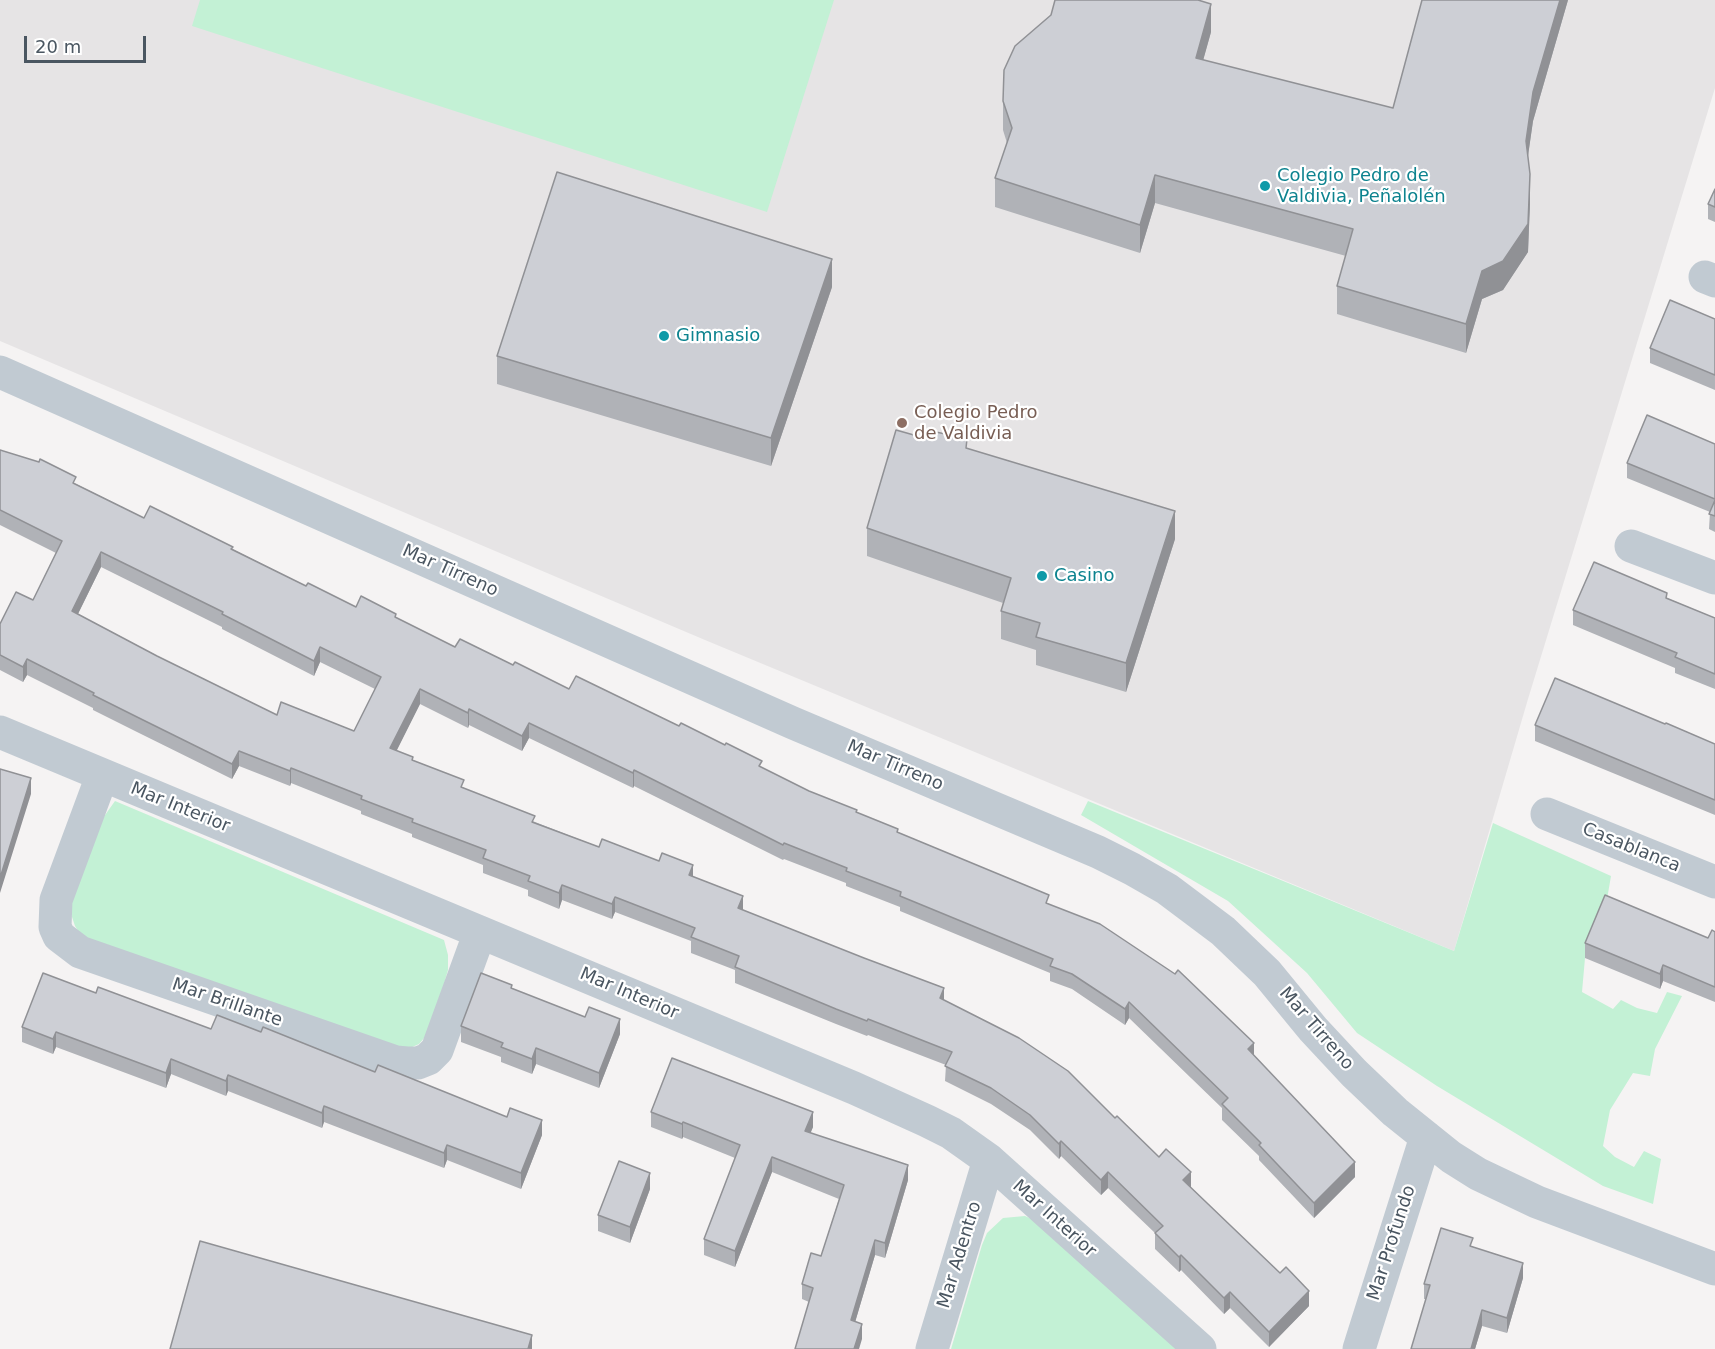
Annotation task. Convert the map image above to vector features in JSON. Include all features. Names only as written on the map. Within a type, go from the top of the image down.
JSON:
[{"type":"street","name":"Mar Tirreno","points":[[0,372],[793,723],[1098,852],[1132,869],[1167,889],[1238,944],[1288,997],[1333,1052],[1395,1112],[1469,1168],[1507,1190],[1715,1269]]},
{"type":"street","points":[[1631,546],[1715,578]]},
{"type":"street","name":"Mar Interior","points":[[0,732],[864,1092],[951,1133],[989,1161],[1200,1349]]},
{"type":"street","name":"Mar Brillante","points":[[102,776],[56,900],[55,927],[59,936],[80,952],[396,1062],[418,1063],[429,1059],[437,1050],[480,932]]},
{"type":"street","name":"Casablanca","points":[[1547,814],[1715,882]]},
{"type":"street","name":"Mar Profundo","points":[[1359,1349],[1426,1137]]},
{"type":"street","name":"Mar Adentro","points":[[932,1349],[989,1161]]},
{"type":"shaded area","name":"Colegio Pedro de Valdivia","points":[[0,0],[1715,0],[1715,88],[1528,699],[1454,951],[705,640],[0,341]]},
{"type":"green space","points":[[200,0],[834,0],[767,212],[192,26]]},
{"type":"green space","points":[[115,801],[444,940],[448,955],[448,970],[425,1037],[419,1044],[410,1048],[399,1048],[82,937],[72,917],[71,901],[98,825]]},
{"type":"green space","points":[[1088,801],[1454,951],[1493,823],[1611,876],[1605,911],[1585,958],[1582,992],[1613,1009],[1621,1000],[1637,1008],[1657,1013],[1667,992],[1682,996],[1655,1049],[1650,1076],[1633,1073],[1610,1110],[1603,1146],[1615,1157],[1634,1167],[1644,1151],[1661,1159],[1653,1204],[1603,1186],[1437,1086],[1357,1033],[1307,973],[1228,901],[1081,815]]},
{"type":"green space","points":[[1025,1216],[1036,1221],[1179,1349],[951,1349],[987,1233],[1003,1218]]},
{"type":"building","name":"Colegio Pedro de Valdivia, Peñalolén","points":[[1055,0],[1198,0],[1211,4],[1196,58],[1393,108],[1422,0],[1560,0],[1533,92],[1526,141],[1530,174],[1528,224],[1503,261],[1482,271],[1466,324],[1337,286],[1353,229],[1155,175],[1140,225],[995,178],[1012,128],[1003,101],[1004,70],[1015,46],[1051,15]]},
{"type":"building","name":"Gimnasio","points":[[557,172],[832,259],[771,438],[497,356]]},
{"type":"building","points":[[1715,189],[1715,207],[1708,204]]},
{"type":"building","points":[[1670,300],[1715,319],[1715,375],[1650,348]]},
{"type":"building","points":[[1647,415],[1715,444],[1715,499],[1627,463]]},
{"type":"building","name":"Casino","points":[[923,429],[967,439],[966,448],[1175,511],[1126,663],[1036,637],[1040,623],[1001,611],[1011,578],[867,528],[896,430],[921,437]]},
{"type":"building","points":[[0,450],[39,462],[40,459],[76,477],[73,483],[144,518],[150,506],[306,586],[308,583],[356,607],[361,596],[396,614],[395,617],[455,647],[460,639],[513,665],[515,662],[569,689],[576,676],[679,726],[681,723],[725,745],[726,743],[762,761],[759,766],[809,791],[898,829],[897,832],[1049,895],[1046,903],[1100,924],[1175,974],[1178,970],[1254,1043],[1248,1049],[1355,1162],[1314,1203],[1259,1145],[1261,1143],[1222,1104],[1228,1098],[1129,1002],[1125,1009],[1072,974],[1050,966],[1053,959],[900,896],[901,892],[846,871],[847,868],[784,843],[783,845],[634,770],[633,773],[529,723],[522,736],[469,709],[468,713],[420,689],[390,748],[413,757],[412,760],[464,780],[461,787],[535,816],[532,822],[599,847],[602,839],[659,861],[662,853],[693,865],[689,875],[743,896],[738,908],[944,988],[940,998],[1019,1038],[1068,1071],[1115,1118],[1117,1116],[1159,1157],[1166,1149],[1191,1172],[1183,1180],[1280,1273],[1286,1267],[1309,1291],[1269,1332],[1230,1292],[1224,1298],[1181,1255],[1179,1257],[1155,1233],[1163,1226],[1108,1172],[1101,1180],[1061,1141],[1059,1144],[1030,1115],[991,1088],[945,1066],[952,1052],[836,1009],[735,967],[739,956],[691,937],[695,928],[615,897],[612,904],[562,885],[559,893],[528,881],[530,876],[483,858],[486,850],[412,822],[413,819],[361,799],[362,796],[291,768],[290,771],[239,751],[232,764],[93,695],[94,693],[27,659],[23,667],[0,655],[0,624],[16,592],[33,600],[62,541],[0,510]],"holes":[[[101,552],[223,612],[222,614],[314,661],[320,647],[381,677],[354,731],[281,702],[277,715],[72,611]]]},
{"type":"building","points":[[1715,500],[1715,516],[1709,514]]},
{"type":"building","points":[[1594,562],[1667,593],[1666,598],[1715,618],[1715,674],[1675,657],[1677,653],[1573,610]]},
{"type":"building","points":[[1555,678],[1715,744],[1715,800],[1535,725]]},
{"type":"building","points":[[0,769],[31,778],[0,878]]},
{"type":"building","points":[[1605,895],[1708,938],[1712,930],[1715,932],[1715,987],[1663,965],[1660,974],[1585,943]]},
{"type":"building","points":[[43,973],[96,993],[98,987],[211,1029],[217,1015],[261,1032],[263,1027],[375,1072],[378,1065],[507,1117],[510,1108],[542,1120],[521,1173],[447,1145],[444,1153],[324,1106],[322,1113],[228,1075],[226,1081],[171,1059],[166,1073],[56,1032],[53,1039],[22,1027]]},
{"type":"building","points":[[481,973],[512,985],[511,988],[585,1017],[589,1007],[620,1019],[599,1073],[536,1048],[532,1059],[501,1047],[503,1043],[461,1026]]},
{"type":"building","points":[[672,1058],[813,1112],[805,1131],[908,1165],[885,1243],[875,1240],[851,1320],[862,1324],[854,1349],[795,1349],[813,1288],[802,1284],[811,1253],[821,1256],[844,1185],[772,1157],[735,1251],[704,1239],[740,1145],[651,1112]]},
{"type":"building","points":[[619,1161],[650,1173],[630,1227],[598,1215]]},
{"type":"building","points":[[1441,1228],[1473,1238],[1470,1246],[1523,1263],[1507,1318],[1482,1310],[1471,1349],[1411,1349],[1430,1285],[1424,1284]]},
{"type":"building","points":[[200,1241],[532,1335],[528,1349],[170,1349]]},
{"type":"place","name":"Colegio Pedro de Valdivia, Peñalolén","points":[[1265,186]]},
{"type":"place","name":"Gimnasio","points":[[664,336]]},
{"type":"place","name":"Colegio Pedro de Valdivia","points":[[902,423]]},
{"type":"place","name":"Casino","points":[[1042,576]]}]
